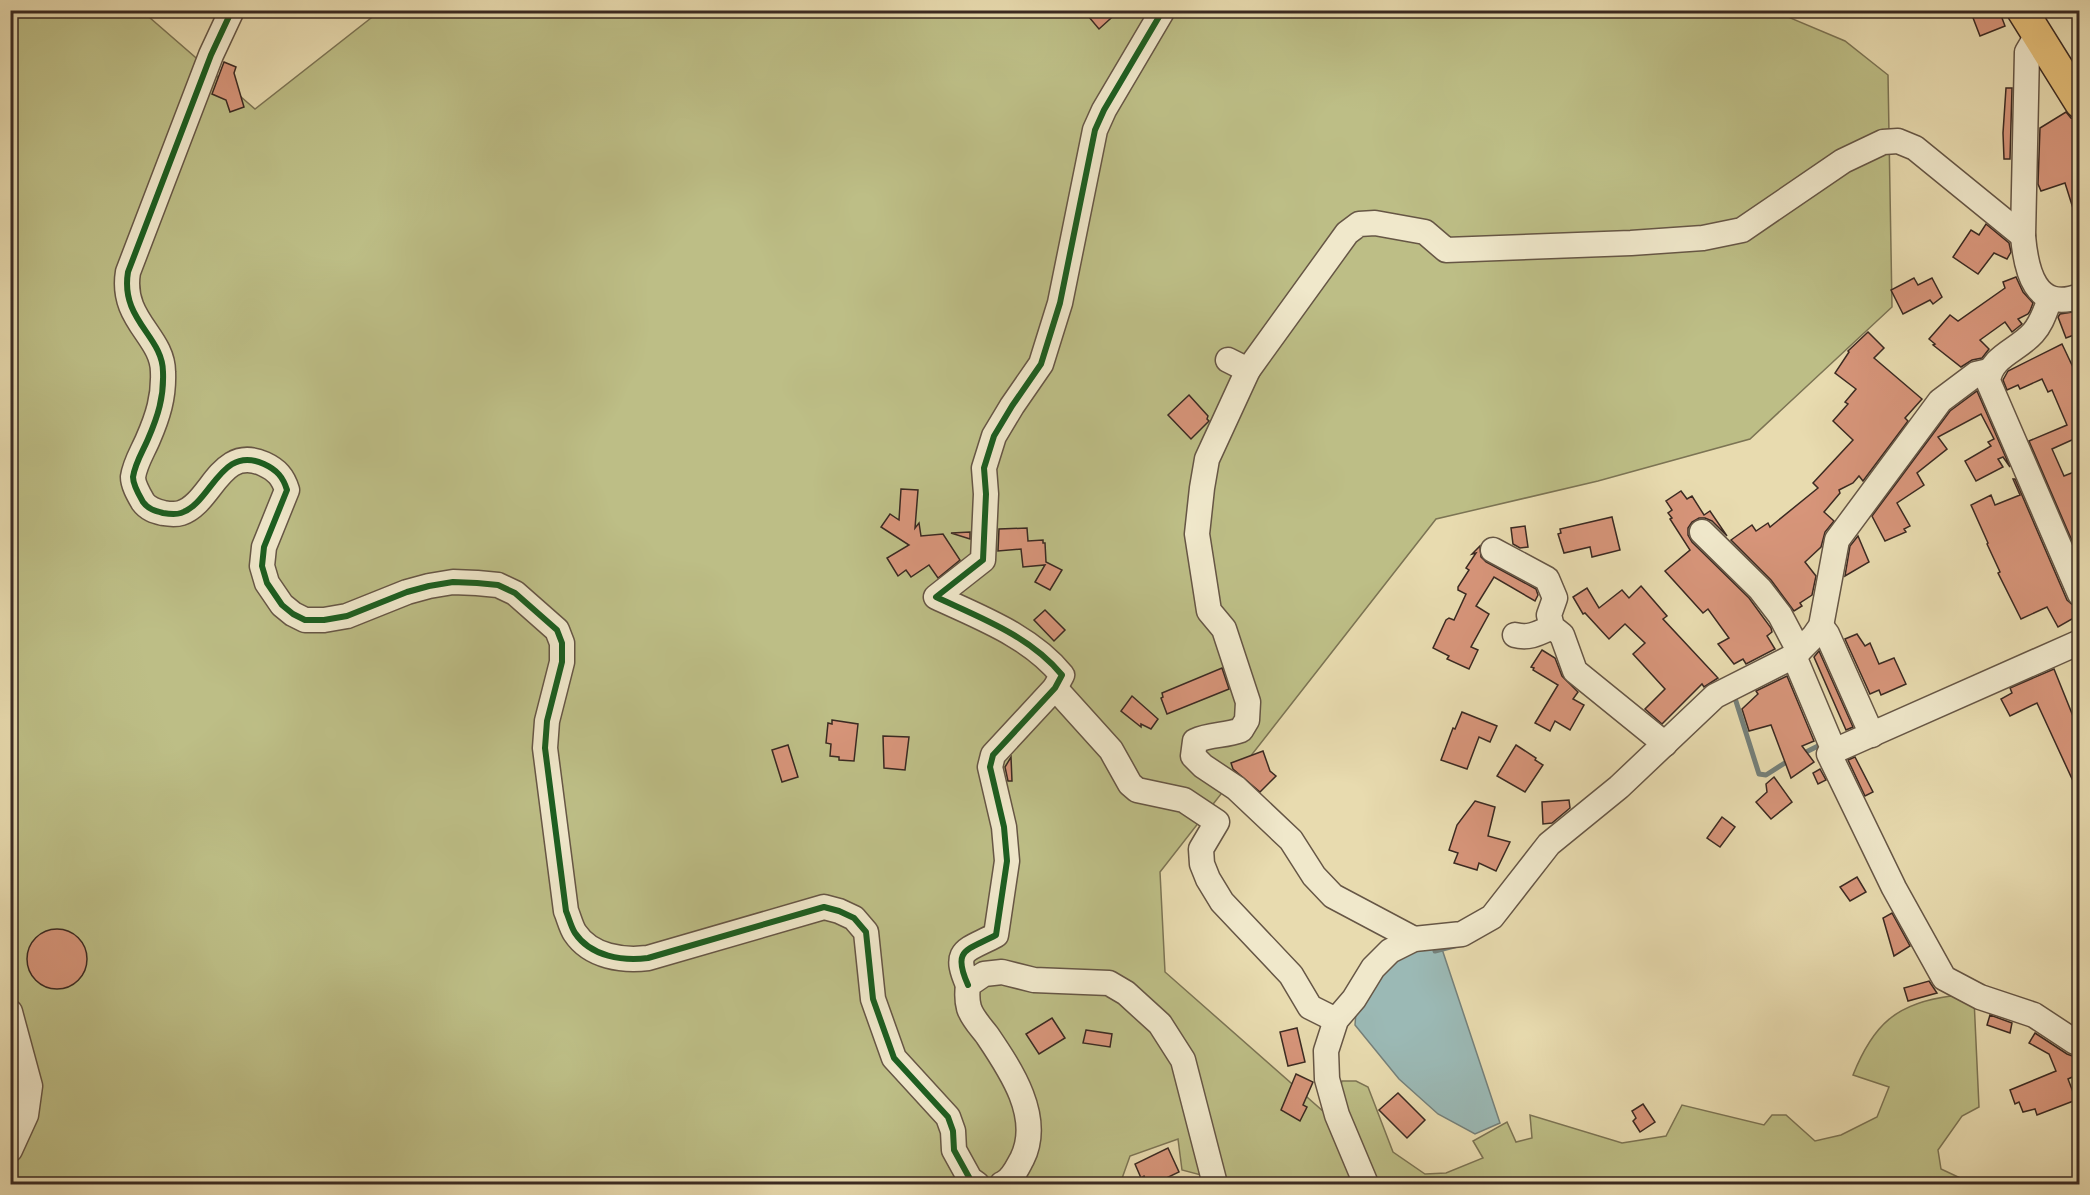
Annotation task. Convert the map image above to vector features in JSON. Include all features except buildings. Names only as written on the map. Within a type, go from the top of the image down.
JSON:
[{"type":"main road","points":[[2029,23],[2079,103]]},
{"type":"street","points":[[232,10],[211,55],[128,272],[126,285],[134,314],[156,350],[163,368],[163,395],[133,479],[142,499],[155,511],[181,513],[193,506],[225,468],[237,461],[261,462],[273,468],[283,477],[287,490],[264,547],[262,566],[267,583],[282,605],[305,620],[324,621],[347,616],[406,592],[453,582],[498,585],[515,593],[557,630],[562,643],[562,662],[547,721],[545,748],[566,911],[575,933],[589,946],[627,960],[648,958],[824,907],[854,918],[866,932],[873,999],[894,1058],[948,1117],[953,1131],[954,1150],[970,1179],[977,1185]]},
{"type":"street","points":[[1002,1185],[1016,1171],[1025,1153],[1028,1129],[1025,1108],[1013,1073],[969,1010],[968,985],[960,960],[965,952],[996,935],[1007,861],[1004,827],[990,767],[993,754],[1055,688],[1062,675],[1052,663],[1011,632],[936,597],[983,560],[986,494],[984,468],[994,436],[1041,364],[1060,303],[1095,130],[1104,110],[1163,10]]},
{"type":"street","points":[[2029,23],[2026,52],[2023,236],[2025,260],[2037,287],[2050,299],[2067,300],[2079,296]]},
{"type":"street","points":[[1414,939],[1333,896],[1314,876],[1290,840],[1236,788],[1203,766],[1193,756],[1194,741],[1208,735],[1227,735],[1241,730],[1247,720],[1248,702],[1224,629],[1209,611],[1197,534],[1207,459],[1238,365],[1347,233],[1359,224],[1375,223],[1425,232],[1446,250],[1704,238],[1742,230],[1843,161],[1883,142],[1898,141],[1915,148],[2023,236]]},
{"type":"street","points":[[2050,299],[2040,324],[2031,336],[1994,363],[1989,371],[1988,381],[2079,594]]},
{"type":"street","points":[[1366,1185],[1337,1115],[1327,1079],[1326,1051],[1336,1020],[1354,999],[1373,968],[1389,951],[1414,939],[1462,934],[1492,917],[1549,844],[1619,787],[1715,696],[1796,653],[1815,636],[1821,626],[1837,540],[1940,401],[1976,374],[1989,371]]},
{"type":"street","points":[[1702,532],[1760,589],[1780,615],[1831,744],[1829,754],[1894,888],[1944,978],[1980,997],[2034,1016],[2079,1043]]},
{"type":"street","points":[[1493,550],[1547,579],[1556,598],[1549,615],[1552,627],[1562,635],[1575,671],[1665,744]]},
{"type":"street","points":[[1821,626],[1827,634],[1869,730]]},
{"type":"street","points":[[1515,635],[1533,636],[1552,627]]},
{"type":"street","points":[[1831,744],[2079,642]]},
{"type":"street","points":[[1055,688],[1111,750],[1130,784],[1137,790],[1184,800],[1217,822],[1202,849],[1202,864],[1208,879],[1222,902],[1291,975],[1310,1007],[1336,1020]]},
{"type":"street","points":[[968,985],[984,974],[1002,972],[1034,981],[1109,983],[1126,993],[1160,1024],[1183,1060],[1215,1185]]},
{"type":"street","points":[[10,1012],[30,1086],[27,1115],[10,1150]]},
{"type":"green space","points":[[10,11],[142,11],[255,109],[380,11],[1774,11],[1845,41],[1888,75],[1892,307],[1750,439],[1598,481],[1436,519],[1160,872],[1165,972],[1333,1120],[1361,1184],[1300,1184],[1291,1180],[1288,1184],[1221,1184],[1220,1180],[1182,1170],[1178,1139],[1130,1156],[1120,1184],[1105,1184],[1093,1178],[1087,1184],[11,1184]]},
{"type":"green space","points":[[1951,996],[1974,999],[1979,1107],[1962,1116],[1938,1150],[1941,1169],[1973,1184],[1372,1184],[1339,1091],[1342,1081],[1356,1081],[1368,1087],[1393,1152],[1425,1174],[1446,1173],[1483,1158],[1473,1141],[1507,1122],[1516,1142],[1532,1138],[1530,1115],[1622,1143],[1666,1136],[1682,1105],[1764,1125],[1772,1115],[1786,1115],[1815,1141],[1841,1135],[1877,1117],[1889,1087],[1853,1075],[1878,1030],[1889,1019],[1915,1004]]},
{"type":"water","points":[[1440,943],[1500,1123],[1475,1134],[1438,1114],[1399,1079],[1355,1025],[1356,1012],[1378,974],[1400,954]]},
{"type":"waterway","points":[[1734,695],[1759,774],[1766,775],[1791,759]]},
{"type":"waterway","points":[[1800,755],[1824,743]]},
{"type":"waterway","points":[[1435,951],[1458,945]]},
{"type":"cycle path","points":[[232,10],[211,55],[128,272],[127,289],[130,303],[156,348],[163,372],[157,414],[133,477],[135,487],[143,502],[149,508],[157,511],[179,514],[192,507],[218,477],[237,462],[249,460],[273,469],[284,481],[287,490],[264,547],[262,566],[267,583],[282,605],[305,620],[324,620],[347,616],[407,592],[453,582],[498,585],[515,593],[557,630],[562,643],[562,662],[547,721],[545,748],[566,911],[575,933],[590,947],[608,956],[638,959],[824,907],[854,918],[866,932],[873,999],[894,1058],[948,1117],[953,1131],[954,1150],[970,1179],[977,1184]]},
{"type":"cycle path","points":[[968,985],[963,973],[962,958],[970,948],[996,935],[1007,861],[1004,827],[990,767],[993,755],[1055,688],[1062,675],[1035,649],[1004,629],[936,597],[983,560],[986,494],[984,468],[994,436],[1041,364],[1060,303],[1095,130],[1104,110],[1163,10]]}]
